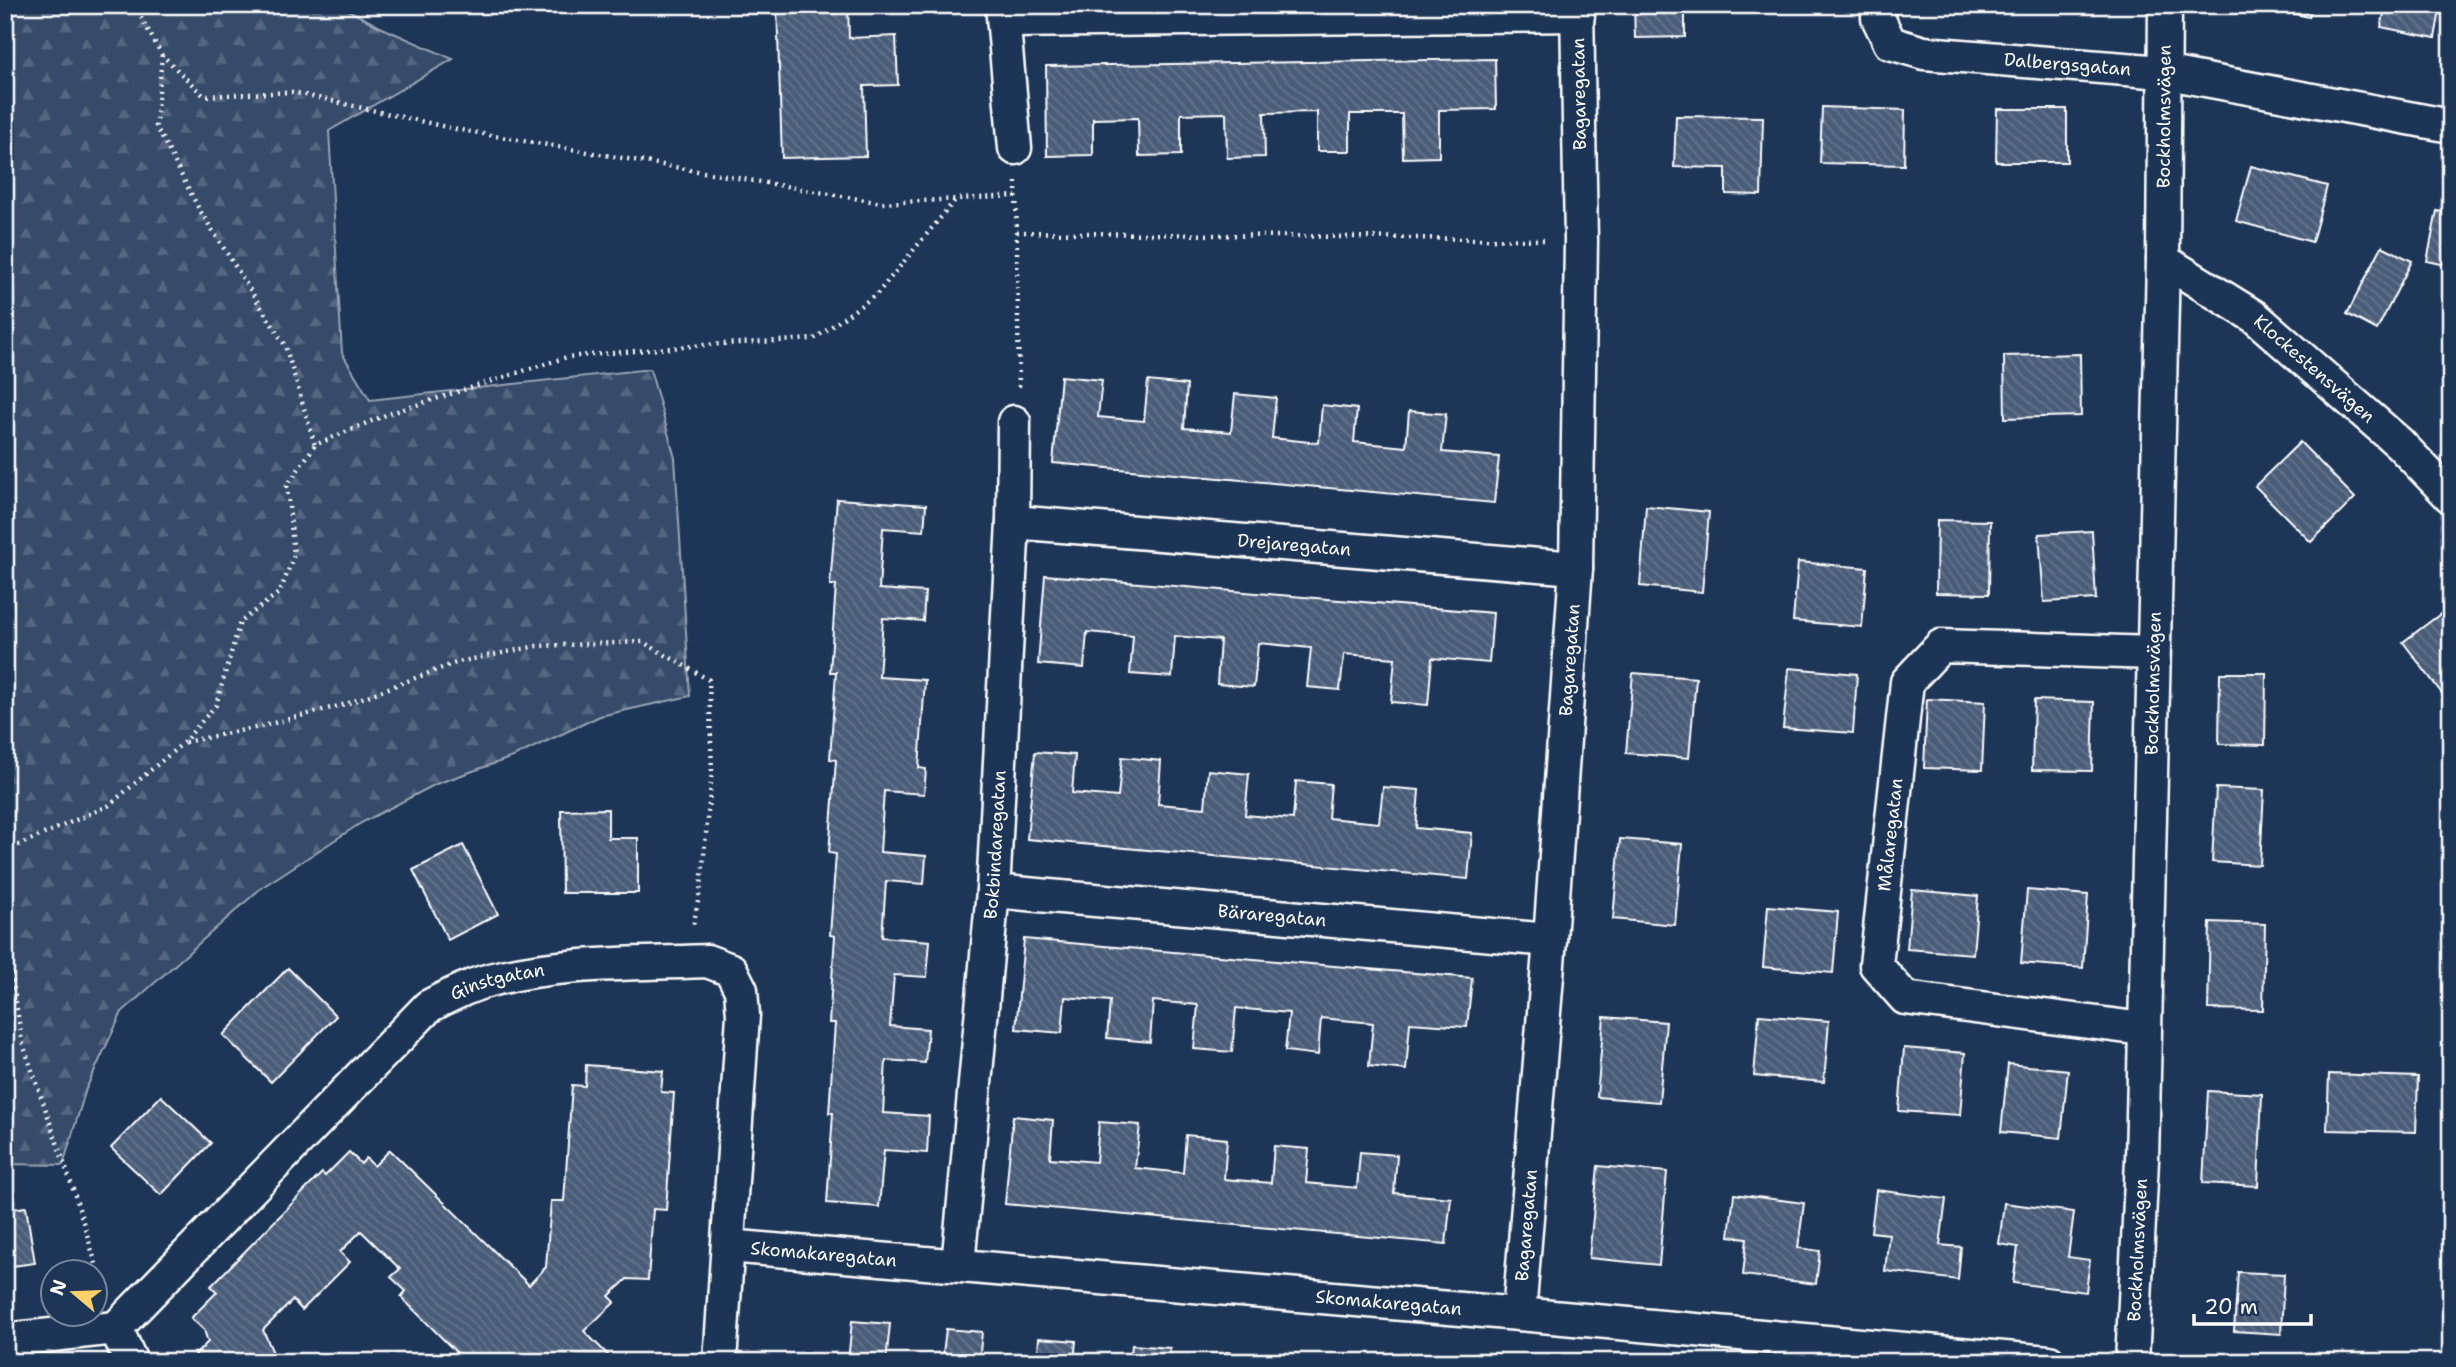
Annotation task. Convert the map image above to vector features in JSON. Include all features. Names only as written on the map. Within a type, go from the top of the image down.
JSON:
[{"type":"street","name":"Dalbergsgatan","points":[[1878,5],[1878,18],[1889,44],[1924,53],[2163,72],[2451,126]]},
{"type":"street","name":"Bockholmsvägen","points":[[2132,1362],[2141,1160],[2163,260],[2165,5]]},
{"type":"street","points":[[1015,148],[1003,13],[1578,10]]},
{"type":"street","name":"Bagaregatan","points":[[1519,1314],[1550,940],[1576,568],[1581,240],[1578,10]]},
{"type":"street","name":"Klockestensvägen","points":[[2163,260],[2255,317],[2399,443],[2451,497]]},
{"type":"street","name":"Bokbindaregatan","points":[[958,1265],[993,891],[1013,522],[1014,422]]},
{"type":"street","name":"Drejaregatan","points":[[1013,522],[1576,568]]},
{"type":"street","name":"Målaregatan","points":[[2143,1029],[1905,998],[1875,965],[1907,682],[1941,646],[2153,653]]},
{"type":"street","name":"Bäraregatan","points":[[993,891],[1550,940]]},
{"type":"street","name":"Ginstgatan","points":[[116,1328],[429,1006],[496,978],[537,970],[707,961],[731,971],[741,990],[743,1015],[720,1362]]},
{"type":"street","name":"Skomakaregatan","points":[[728,1246],[2049,1362]]},
{"type":"street","points":[[5,1340],[116,1328],[131,1362]]},
{"type":"path","points":[[134,5],[162,55],[204,96],[292,92],[455,129],[882,203],[1016,195]]},
{"type":"path","points":[[162,55],[156,126],[199,209],[285,345],[315,445]]},
{"type":"path","points":[[1014,422],[1019,403],[1015,148]]},
{"type":"path","points":[[5,850],[108,806],[183,743],[216,705],[240,622],[280,592],[294,555],[287,486],[315,445],[388,414],[567,357],[814,339],[877,294],[956,199]]},
{"type":"path","points":[[1017,232],[1581,240]]},
{"type":"path","points":[[183,743],[259,727],[346,704],[458,662],[537,646],[643,642],[709,680],[712,772],[701,886],[685,962]]},
{"type":"path","points":[[5,932],[22,1041],[72,1186],[116,1328]]},
{"type":"green space","points":[[5,5],[339,5],[380,27],[453,59],[329,131],[342,353],[370,400],[650,369],[675,458],[690,696],[600,716],[513,757],[436,784],[361,823],[261,888],[122,1012],[86,1089],[63,1165],[5,1164]]},
{"type":"building","points":[[777,5],[848,5],[849,38],[896,36],[898,85],[864,86],[866,156],[782,158]]},
{"type":"building","points":[[1634,5],[1685,5],[1685,37],[1635,38]]},
{"type":"building","points":[[2256,5],[2312,5],[2309,17]]},
{"type":"building","points":[[2386,5],[2441,5],[2435,38],[2381,27]]},
{"type":"building","points":[[1495,59],[1496,109],[1439,110],[1439,157],[1403,158],[1402,114],[1350,114],[1350,151],[1317,151],[1317,112],[1264,113],[1265,157],[1227,158],[1226,113],[1181,114],[1181,155],[1139,156],[1138,118],[1093,119],[1093,155],[1047,156],[1046,66]]},
{"type":"building","points":[[1822,107],[1905,110],[1904,165],[1820,163]]},
{"type":"building","points":[[1997,109],[2067,109],[2067,162],[1996,162]]},
{"type":"building","points":[[1676,116],[1763,117],[1761,195],[1726,194],[1726,168],[1674,167]]},
{"type":"building","points":[[2251,166],[2327,186],[2312,242],[2236,221]]},
{"type":"building","points":[[2437,211],[2451,214],[2451,266],[2427,261]]},
{"type":"building","points":[[2382,246],[2412,261],[2377,330],[2347,314]]},
{"type":"building","points":[[2080,354],[2081,416],[2005,418],[2004,356]]},
{"type":"building","points":[[1061,376],[1102,380],[1098,417],[1144,421],[1148,381],[1187,385],[1184,428],[1231,432],[1235,394],[1276,398],[1272,438],[1319,443],[1322,405],[1357,409],[1354,442],[1406,447],[1409,411],[1446,414],[1442,452],[1499,457],[1494,503],[1053,463]]},
{"type":"building","points":[[2300,442],[2355,498],[2311,542],[2255,486]]},
{"type":"building","points":[[837,499],[926,505],[924,531],[883,528],[879,589],[925,592],[923,621],[883,618],[879,677],[925,680],[919,768],[926,769],[924,794],[884,791],[880,852],[926,856],[924,884],[886,881],[882,937],[930,941],[927,977],[894,975],[890,1026],[928,1029],[925,1063],[886,1060],[883,1113],[929,1116],[927,1153],[884,1150],[879,1207],[827,1203],[835,1023],[829,1023],[835,936],[830,935],[836,854],[829,853],[836,760],[830,759],[836,672],[830,672],[836,585],[830,585]]},
{"type":"building","points":[[1646,506],[1709,512],[1702,592],[1640,586]]},
{"type":"building","points":[[1937,520],[1990,521],[1989,594],[1936,593]]},
{"type":"building","points":[[2092,531],[2096,599],[2044,602],[2039,534]]},
{"type":"building","points":[[1798,562],[1867,568],[1862,627],[1793,621]]},
{"type":"building","points":[[1045,575],[1493,613],[1489,663],[1432,658],[1428,705],[1391,702],[1395,658],[1344,654],[1340,690],[1307,687],[1311,648],[1258,643],[1254,687],[1217,684],[1220,640],[1175,636],[1172,677],[1130,674],[1133,636],[1087,632],[1084,668],[1038,664]]},
{"type":"building","points":[[2451,606],[2451,697],[2447,700],[2403,642]]},
{"type":"building","points":[[1789,668],[1857,674],[1853,733],[1783,728]]},
{"type":"building","points":[[1633,673],[1696,678],[1689,758],[1626,753]]},
{"type":"building","points":[[2220,673],[2266,673],[2265,745],[2219,744]]},
{"type":"building","points":[[1927,699],[1985,702],[1982,770],[1924,768]]},
{"type":"building","points":[[2034,700],[2094,702],[2092,771],[2032,770]]},
{"type":"building","points":[[1035,752],[1075,755],[1072,793],[1118,797],[1122,757],[1161,761],[1158,804],[1205,808],[1208,770],[1249,774],[1245,815],[1293,819],[1296,781],[1331,784],[1328,818],[1379,823],[1383,787],[1419,790],[1416,828],[1472,833],[1468,879],[1027,839]]},
{"type":"building","points":[[2216,788],[2264,790],[2260,865],[2212,862]]},
{"type":"building","points":[[608,809],[608,838],[638,838],[638,893],[562,893],[561,810]]},
{"type":"building","points":[[1620,839],[1682,844],[1675,925],[1613,919]]},
{"type":"building","points":[[463,845],[498,914],[448,940],[413,870]]},
{"type":"building","points":[[1912,890],[1978,896],[1973,954],[1907,949]]},
{"type":"building","points":[[2027,890],[2088,895],[2083,968],[2021,963]]},
{"type":"building","points":[[1768,906],[1838,912],[1833,973],[1763,967]]},
{"type":"building","points":[[2210,922],[2265,924],[2263,1010],[2208,1009]]},
{"type":"building","points":[[1024,939],[1472,978],[1467,1027],[1410,1023],[1406,1070],[1369,1066],[1373,1023],[1321,1018],[1318,1055],[1285,1051],[1289,1013],[1236,1008],[1232,1052],[1194,1049],[1198,1005],[1153,1001],[1150,1042],[1107,1038],[1110,1001],[1065,997],[1062,1033],[1016,1029]]},
{"type":"building","points":[[288,968],[336,1016],[271,1082],[223,1035]]},
{"type":"building","points":[[1759,1015],[1829,1021],[1824,1082],[1754,1076]]},
{"type":"building","points":[[1604,1017],[1666,1022],[1659,1102],[1597,1097]]},
{"type":"building","points":[[1904,1048],[1965,1053],[1960,1115],[1899,1111]]},
{"type":"building","points":[[2008,1064],[2068,1070],[2061,1138],[2001,1132]]},
{"type":"building","points":[[586,1065],[663,1071],[661,1092],[674,1093],[666,1210],[653,1209],[648,1280],[627,1279],[609,1296],[615,1302],[584,1331],[615,1362],[454,1362],[460,1356],[401,1297],[406,1291],[391,1277],[400,1269],[361,1231],[340,1252],[350,1262],[302,1310],[293,1300],[263,1330],[277,1362],[197,1362],[195,1355],[208,1342],[204,1330],[191,1318],[217,1292],[211,1286],[322,1173],[325,1176],[349,1152],[361,1164],[366,1158],[374,1166],[390,1150],[529,1285],[546,1267],[551,1201],[564,1201],[572,1085],[585,1086]]},
{"type":"building","points":[[2329,1074],[2418,1077],[2416,1132],[2327,1130]]},
{"type":"building","points":[[2208,1091],[2262,1094],[2258,1186],[2203,1183]]},
{"type":"building","points":[[161,1096],[211,1143],[161,1195],[111,1148]]},
{"type":"building","points":[[1013,1116],[1053,1120],[1050,1158],[1096,1162],[1099,1122],[1140,1125],[1135,1168],[1183,1173],[1186,1135],[1227,1139],[1224,1179],[1271,1183],[1274,1146],[1309,1149],[1306,1183],[1357,1188],[1360,1152],[1397,1155],[1394,1193],[1451,1198],[1446,1244],[1005,1204]]},
{"type":"building","points":[[1598,1166],[1667,1172],[1659,1265],[1589,1258]]},
{"type":"building","points":[[1876,1190],[1946,1199],[1940,1245],[1961,1247],[1958,1280],[1885,1271],[1889,1234],[1871,1232]]},
{"type":"building","points":[[1734,1194],[1804,1203],[1798,1248],[1820,1251],[1816,1284],[1743,1275],[1747,1238],[1729,1236]]},
{"type":"building","points":[[2004,1203],[2074,1212],[2068,1257],[2090,1260],[2086,1292],[2013,1283],[2018,1247],[1999,1244]]},
{"type":"building","points":[[26,1207],[35,1263],[5,1267],[5,1210]]},
{"type":"building","points":[[2238,1272],[2284,1274],[2281,1334],[2234,1331]]},
{"type":"building","points":[[852,1321],[890,1324],[886,1362],[848,1362]]},
{"type":"building","points":[[946,1329],[982,1332],[979,1362],[942,1362]]},
{"type":"building","points":[[1039,1338],[1076,1341],[1074,1362],[1037,1362]]},
{"type":"building","points":[[1132,1345],[1170,1348],[1169,1362],[1130,1362]]},
{"type":"building","points":[[1226,1352],[1265,1356],[1265,1362],[1225,1362]]}]
